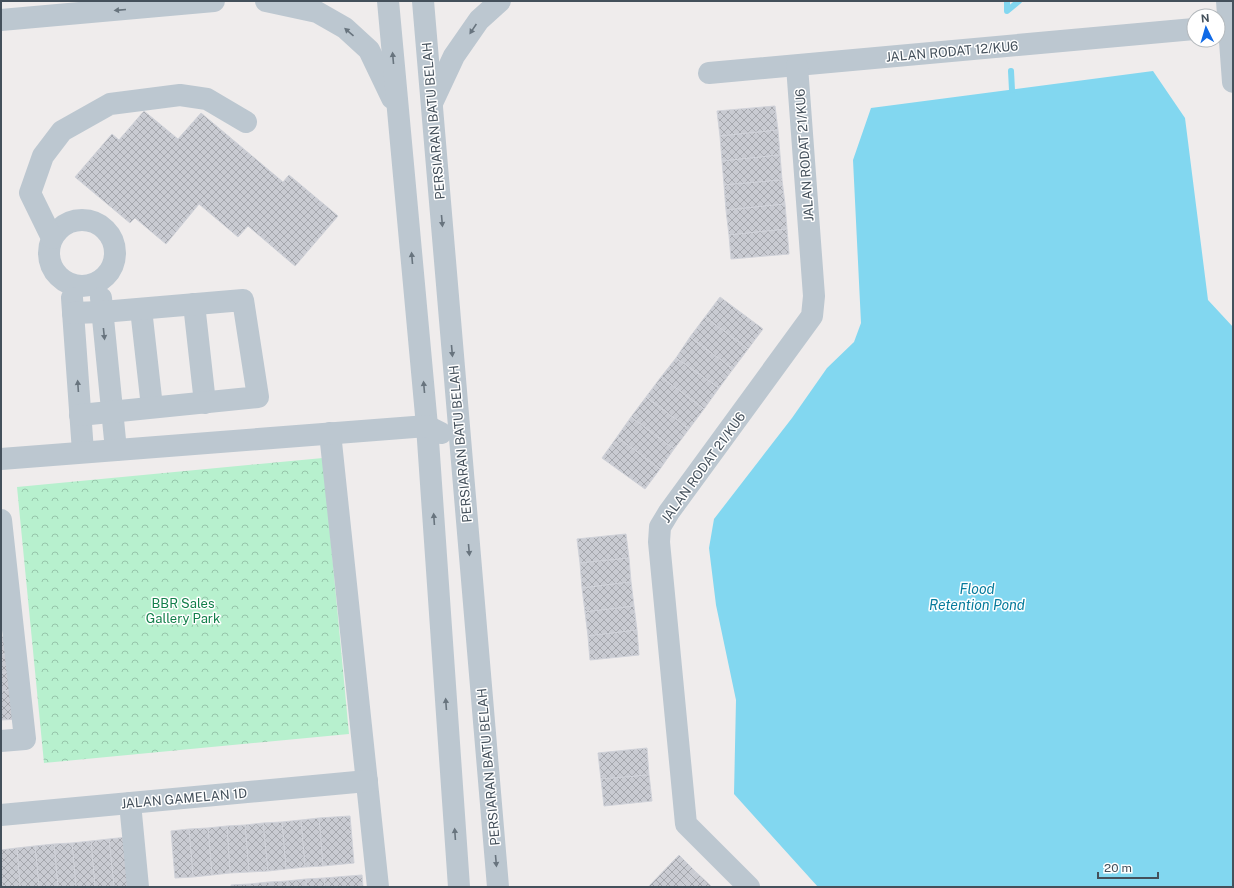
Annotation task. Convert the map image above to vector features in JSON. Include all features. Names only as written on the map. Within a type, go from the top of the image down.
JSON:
[{"type":"street","points":[[1,20],[214,1]]},
{"type":"street","points":[[266,1],[317,12],[345,28],[369,50],[398,112]]},
{"type":"street","points":[[388,1],[427,426],[459,887]]},
{"type":"street","name":"PERSIARAN BATU BELAH","points":[[423,1],[498,887]]},
{"type":"street","points":[[432,103],[454,56],[479,20],[500,1]]},
{"type":"street","points":[[1227,1],[1227,26],[1233,82]]},
{"type":"street","name":"JALAN RODAT 12/KU6","points":[[709,74],[1186,29]]},
{"type":"street","name":"JALAN RODAT 21/KU6","points":[[749,887],[686,824],[659,542],[660,527],[669,512],[812,316],[814,296],[797,66]]},
{"type":"street","points":[[52,238],[30,192],[43,156],[62,131],[110,104],[180,95],[207,99],[246,122]]},
{"type":"street","points":[[78,220],[90,221],[104,229],[113,242],[115,253],[113,264],[108,273],[100,281],[91,285],[72,284],[62,279],[54,271],[50,260],[49,249],[52,238],[58,229],[68,223],[78,220]]},
{"type":"street","points":[[100,281],[116,450]]},
{"type":"street","points":[[72,284],[83,452]]},
{"type":"street","points":[[73,313],[102,312],[243,300],[258,397],[80,415]]},
{"type":"street","points":[[194,304],[205,403]]},
{"type":"street","points":[[141,309],[152,407]]},
{"type":"street","points":[[1,459],[427,426],[439,431],[449,441],[464,495]]},
{"type":"street","points":[[330,433],[378,887]]},
{"type":"street","points":[[1,520],[25,739],[1,741]]},
{"type":"street","name":"JALAN GAMELAN 1D","points":[[1,815],[367,781]]},
{"type":"street","points":[[130,803],[138,887]]},
{"type":"green space","name":"BBR Sales Gallery Park","points":[[323,458],[349,734],[44,763],[17,487]]},
{"type":"water","name":"Flood Retention Pond","points":[[1153,71],[1185,118],[1208,300],[1233,327],[1233,887],[818,887],[734,794],[736,700],[716,605],[709,548],[714,519],[792,418],[827,368],[854,342],[861,323],[853,160],[871,108]]},
{"type":"building","points":[[775,106],[778,130],[720,136],[717,111]]},
{"type":"building","points":[[144,111],[178,139],[201,113],[283,182],[289,175],[338,216],[295,266],[248,226],[238,237],[199,204],[166,244],[135,218],[130,223],[75,177],[112,134],[119,140]]},
{"type":"building","points":[[778,130],[780,155],[722,161],[720,136]]},
{"type":"building","points":[[780,155],[782,180],[724,185],[722,161]]},
{"type":"building","points":[[782,180],[785,204],[726,210],[724,185]]},
{"type":"building","points":[[785,204],[787,229],[729,235],[726,210]]},
{"type":"building","points":[[787,229],[789,254],[731,259],[729,235]]},
{"type":"building","points":[[720,297],[763,329],[748,349],[705,317]]},
{"type":"building","points":[[705,317],[748,349],[733,369],[690,337]]},
{"type":"building","points":[[690,337],[733,369],[719,388],[676,358]]},
{"type":"building","points":[[676,358],[719,388],[704,409],[661,377]]},
{"type":"building","points":[[661,377],[704,409],[689,429],[646,397]]},
{"type":"building","points":[[646,397],[689,429],[674,449],[631,417]]},
{"type":"building","points":[[631,417],[674,449],[660,469],[617,437]]},
{"type":"building","points":[[617,437],[660,469],[645,489],[602,458]]},
{"type":"building","points":[[626,534],[629,558],[580,563],[577,539]]},
{"type":"building","points":[[629,558],[631,582],[582,588],[580,563]]},
{"type":"building","points":[[631,582],[634,606],[585,612],[582,588]]},
{"type":"building","points":[[634,606],[637,630],[588,636],[585,612]]},
{"type":"building","points":[[637,630],[639,655],[590,660],[588,636]]},
{"type":"building","points":[[13,636],[15,654],[1,655],[1,637]]},
{"type":"building","points":[[15,654],[16,672],[1,673],[1,655]]},
{"type":"building","points":[[16,672],[18,690],[1,691],[1,673]]},
{"type":"building","points":[[18,690],[20,719],[1,720],[1,691]]},
{"type":"building","points":[[647,748],[649,775],[601,779],[598,753]]},
{"type":"building","points":[[649,775],[652,801],[604,806],[601,779]]},
{"type":"building","points":[[350,816],[354,863],[323,866],[319,818]]},
{"type":"building","points":[[319,818],[323,866],[305,867],[301,820]]},
{"type":"building","points":[[301,820],[305,867],[286,869],[282,822]]},
{"type":"building","points":[[282,822],[286,869],[268,871],[263,823]]},
{"type":"building","points":[[263,823],[268,871],[249,872],[245,825]]},
{"type":"building","points":[[245,825],[249,872],[230,873],[227,826]]},
{"type":"building","points":[[227,826],[230,873],[212,875],[208,828]]},
{"type":"building","points":[[208,828],[212,875],[193,877],[189,829]]},
{"type":"building","points":[[189,829],[193,877],[175,878],[171,831]]},
{"type":"building","points":[[128,837],[133,887],[114,887],[109,839]]},
{"type":"building","points":[[109,839],[114,887],[95,887],[91,841]]},
{"type":"building","points":[[91,841],[95,887],[76,887],[72,843]]},
{"type":"building","points":[[72,843],[76,887],[58,887],[54,844]]},
{"type":"building","points":[[54,844],[58,887],[39,887],[35,846]]},
{"type":"building","points":[[35,846],[39,887],[20,887],[17,848]]},
{"type":"building","points":[[17,848],[20,887],[2,887],[1,850]]},
{"type":"building","points":[[679,855],[696,872],[681,887],[648,887]]},
{"type":"building","points":[[696,872],[712,887],[681,887]]},
{"type":"building","points":[[362,875],[363,887],[325,887],[324,878]]},
{"type":"building","points":[[324,878],[325,887],[306,887],[306,879]]},
{"type":"building","points":[[306,879],[306,887],[288,887],[287,881]]},
{"type":"building","points":[[287,881],[288,887],[269,887],[269,882]]},
{"type":"building","points":[[269,882],[269,887],[250,887],[250,884]]},
{"type":"building","points":[[250,884],[250,887],[231,887],[231,885]]},
{"type":"waterway","points":[[1007,2],[1007,11],[1019,1]]},
{"type":"waterway","points":[[1011,71],[1012,90]]}]
